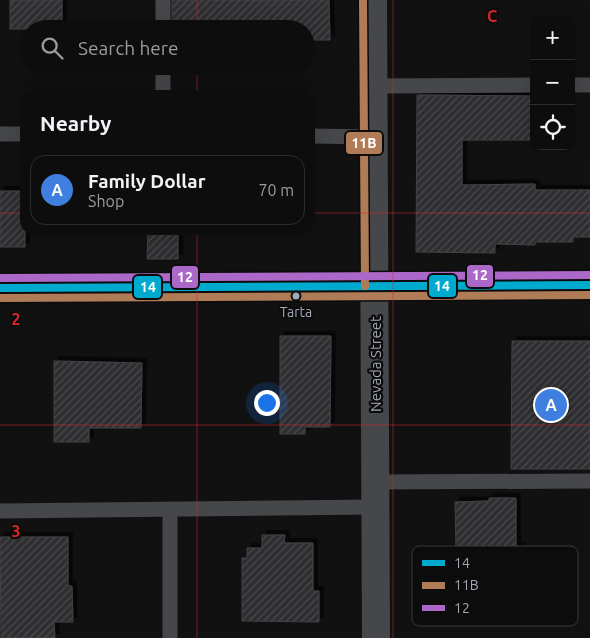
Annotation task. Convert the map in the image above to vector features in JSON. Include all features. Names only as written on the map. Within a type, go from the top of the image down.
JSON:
[{"type":"street","name":"Nevada Street","points":[[373,0],[376,638]]},
{"type":"street","points":[[0,288],[590,285]]},
{"type":"lane","points":[[163,0],[163,20]]},
{"type":"lane","points":[[163,75],[163,90]]},
{"type":"lane","points":[[373,86],[530,85]]},
{"type":"lane","points":[[575,85],[590,85]]},
{"type":"lane","points":[[0,134],[20,134]]},
{"type":"lane","points":[[315,136],[374,137]]},
{"type":"lane","points":[[0,511],[170,509],[590,481]]},
{"type":"lane","points":[[170,509],[170,638]]},
{"type":"building","points":[[10,0],[62,0],[62,20],[20,20],[20,29],[10,29]]},
{"type":"building","points":[[172,0],[329,0],[330,40],[315,40],[315,20],[172,20]]},
{"type":"building","points":[[417,95],[530,96],[530,140],[462,140],[462,185],[535,184],[535,190],[590,190],[590,237],[573,237],[573,242],[535,242],[535,245],[495,244],[495,253],[416,252]]},
{"type":"building","points":[[0,191],[20,191],[20,235],[25,235],[25,247],[0,247]]},
{"type":"building","points":[[148,235],[178,235],[178,259],[147,259]]},
{"type":"building","points":[[280,336],[331,336],[330,427],[305,427],[305,434],[280,434]]},
{"type":"building","points":[[512,341],[590,341],[590,469],[511,469]]},
{"type":"building","points":[[54,361],[142,363],[141,428],[89,428],[89,442],[54,442]]},
{"type":"building","points":[[489,498],[516,498],[516,546],[456,546],[455,502],[489,501]]},
{"type":"building","points":[[262,535],[285,535],[284,543],[313,543],[313,591],[319,591],[319,622],[242,621],[242,558],[247,558],[247,548],[262,548]]},
{"type":"building","points":[[0,537],[68,537],[68,586],[72,586],[73,622],[54,622],[55,638],[1,638]]},
{"type":"transit line","name":"11B","points":[[363,0],[365,286]]},
{"type":"transit line","name":"12","points":[[0,278],[590,275]]},
{"type":"transit line","name":"14","points":[[0,288],[590,285]]},
{"type":"transit line","name":"11B","points":[[0,298],[590,295]]},
{"type":"place","name":"Tarta","points":[[296,296]]},
{"type":"place","name":"Family Dollar","points":[[551,405]]}]
